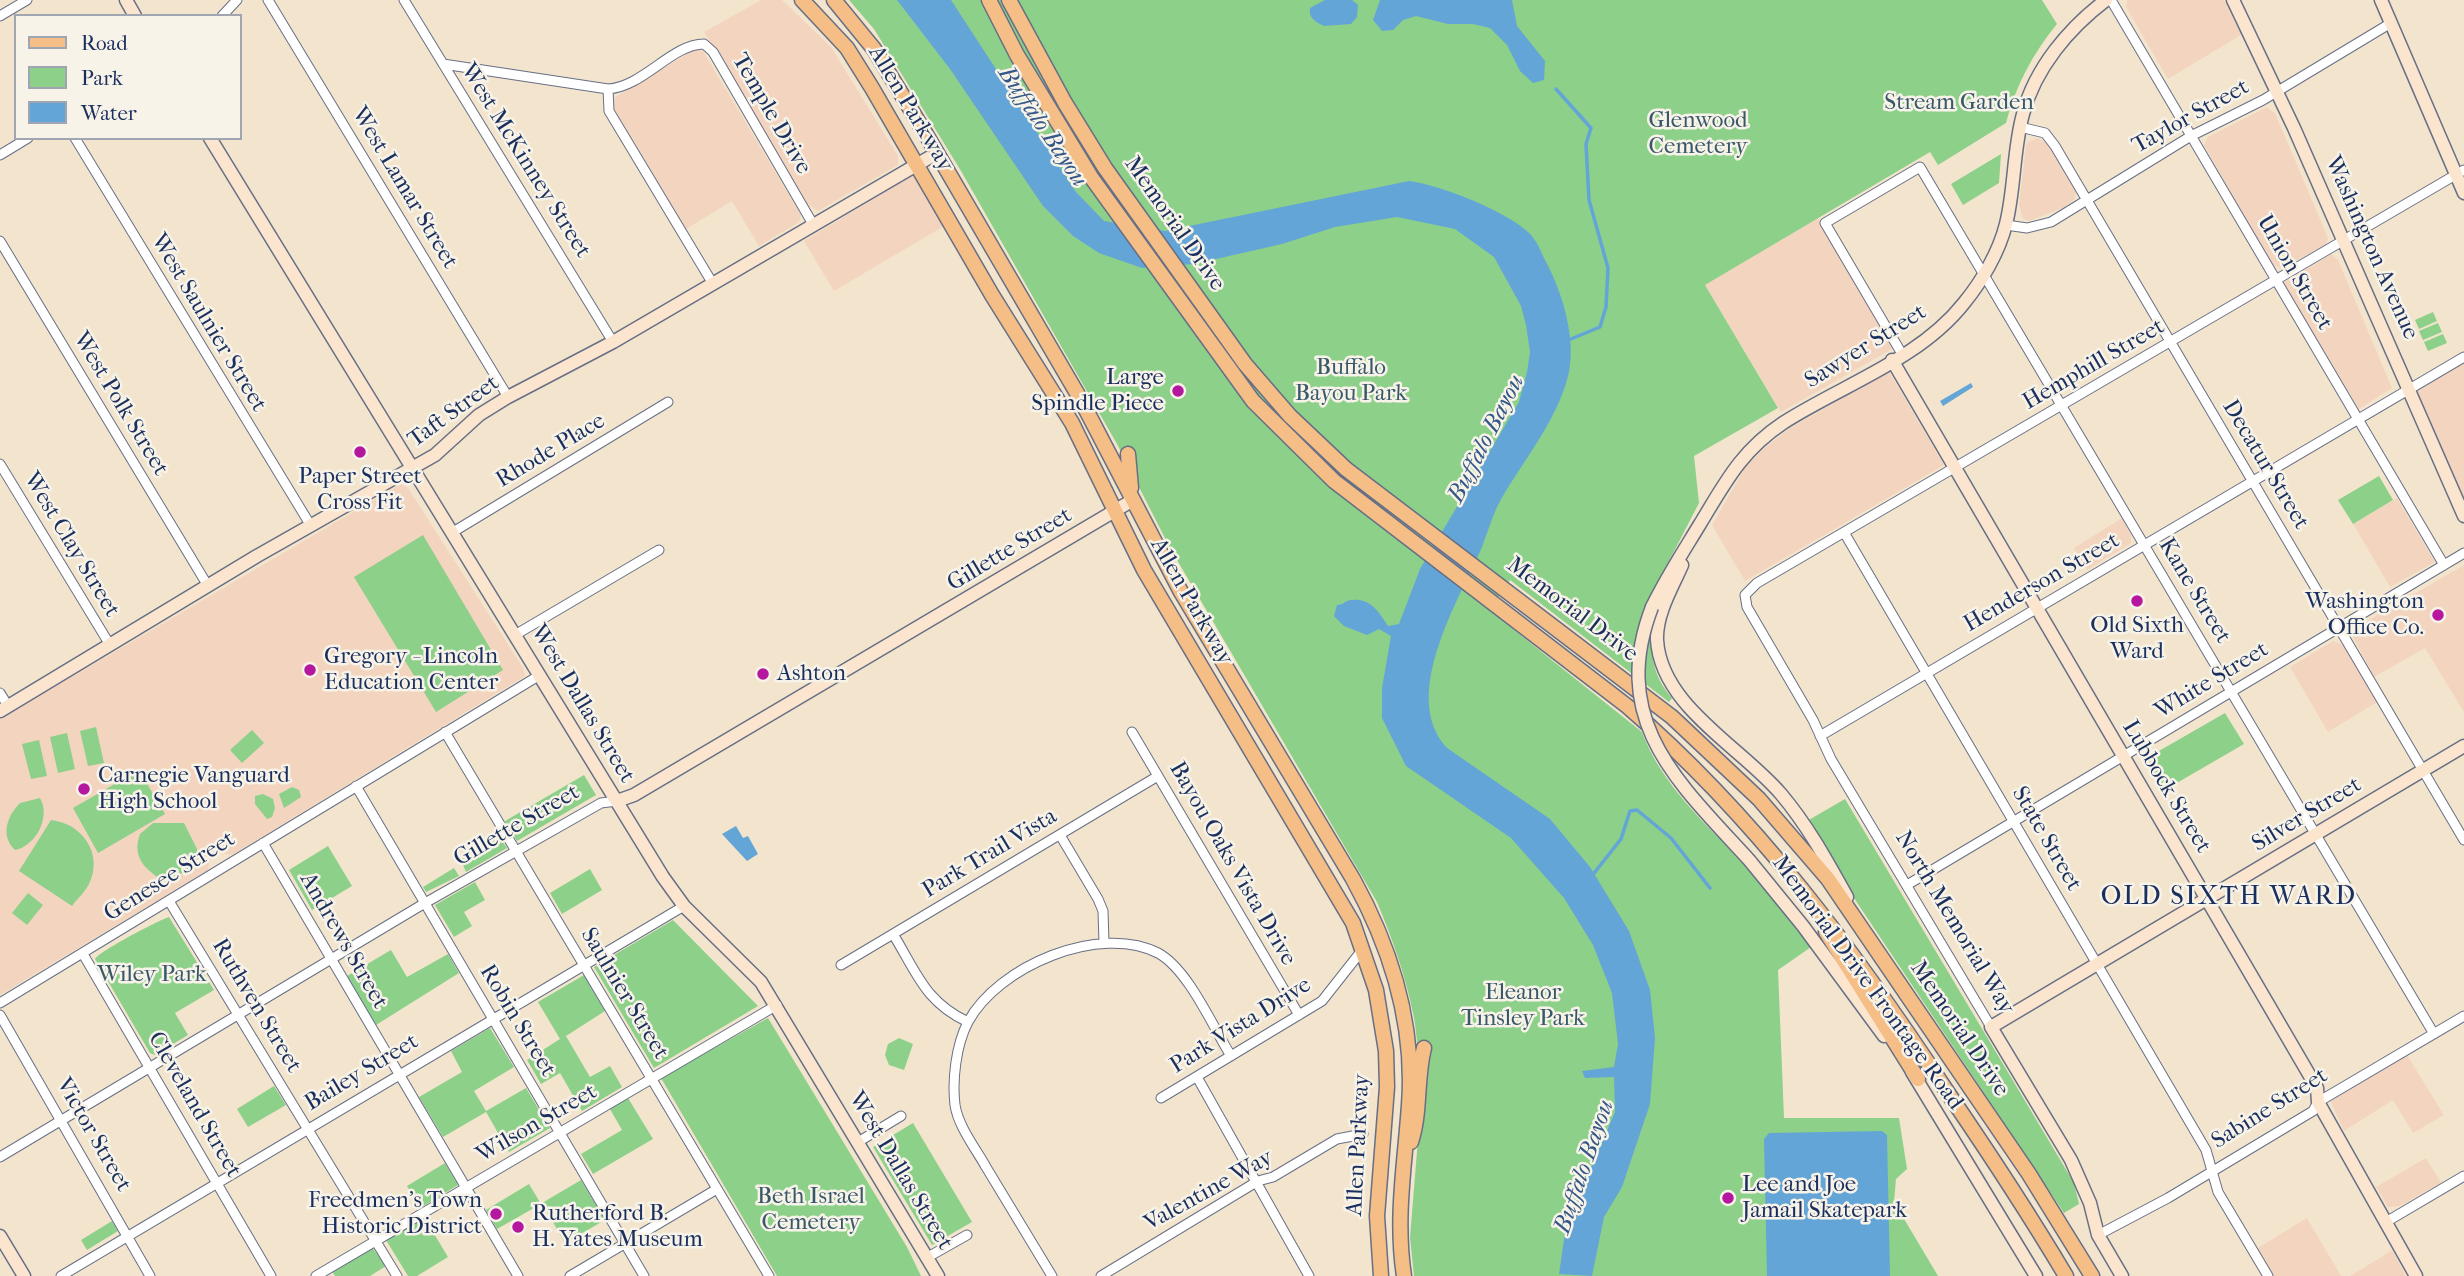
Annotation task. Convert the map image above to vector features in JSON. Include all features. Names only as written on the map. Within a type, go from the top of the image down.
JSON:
[{"type":"main road","name":"Allen Parkway","points":[[802,0],[847,48],[1072,423],[1144,570],[1340,900],[1363,948],[1378,999],[1387,1071],[1377,1216],[1381,1276]]},
{"type":"main road","name":"Allen Parkway","points":[[834,0],[874,49],[1081,400],[1181,592],[1353,879],[1383,942],[1404,1020],[1407,1048],[1409,1105],[1402,1170],[1399,1239],[1404,1276]]},
{"type":"main road","name":"Memorial Drive","points":[[989,0],[1056,122],[1091,177],[1231,374],[1269,419],[1334,481],[1507,611],[1664,737],[1795,879],[1878,988],[2067,1276]]},
{"type":"main road","name":"Memorial Drive","points":[[1009,0],[1052,80],[1105,168],[1245,364],[1290,416],[1346,468],[1640,690],[1715,754],[1792,835],[1862,925],[2029,1174],[2092,1276]]},
{"type":"main road","points":[[1128,454],[1133,500]]},
{"type":"main road","points":[[1795,879],[1918,1079]]},
{"type":"main road","points":[[1402,1170],[1417,1123],[1419,1068],[1424,1048]]},
{"type":"street","points":[[0,16],[27,0]]},
{"type":"street","points":[[224,14],[237,0]]},
{"type":"street","name":"West Lamar Street","points":[[268,0],[508,397]]},
{"type":"street","name":"West McKinney Street","points":[[404,0],[613,342]]},
{"type":"street","name":"Sawyer Street","points":[[1751,861],[1679,783],[1652,739],[1640,701],[1638,664],[1644,628],[1652,607],[1727,475],[1749,449],[1781,424],[1897,357],[1941,327],[1962,305],[1984,275],[2006,225],[2020,127],[2031,92],[2052,55],[2076,26],[2108,0]]},
{"type":"street","name":"Union Street","points":[[2108,0],[2444,565]]},
{"type":"street","name":"Washington Avenue","points":[[2233,0],[2277,91],[2464,516]]},
{"type":"street","points":[[2381,0],[2460,173],[2464,193]]},
{"type":"street","name":"Taylor Street","points":[[2006,225],[2039,226],[2391,23]]},
{"type":"street","name":"Temple Drive","points":[[443,64],[608,89],[621,88],[697,44],[709,47],[814,226]]},
{"type":"street","points":[[608,89],[609,111],[713,284]]},
{"type":"street","name":"Decatur Street","points":[[2020,127],[2040,131],[2050,138],[2464,840]]},
{"type":"street","points":[[0,155],[25,140]]},
{"type":"street","name":"West Saulnier Street","points":[[76,140],[311,526]]},
{"type":"street","name":"West Dallas Street","points":[[211,140],[684,906],[737,955],[777,1005],[938,1276]]},
{"type":"street","name":"Taft Street","points":[[4,708],[435,455],[479,415],[508,397],[613,342],[937,153]]},
{"type":"street","name":"Lubbock Street","points":[[1920,167],[1825,223],[1954,468],[2317,1088],[2318,1102],[2416,1276]]},
{"type":"street","name":"Kane Street","points":[[1920,167],[2434,1034]]},
{"type":"street","name":"Hemphill Street","points":[[1745,595],[1757,583],[2460,173]]},
{"type":"street","name":"West Polk Street","points":[[0,241],[208,586]]},
{"type":"street","name":"Henderson Street","points":[[1820,736],[2464,357]]},
{"type":"street","name":"Rhode Place","points":[[453,532],[668,402]]},
{"type":"street","name":"West Clay Street","points":[[0,464],[110,645]]},
{"type":"street","name":"Gillette Street","points":[[0,1157],[425,903],[601,803],[634,795],[1133,500]]},
{"type":"street","name":"Sawyer Street","points":[[1700,523],[1660,620],[1657,640],[1667,679],[1693,711],[1780,793],[1823,853],[1862,925]]},
{"type":"street","name":"State Street","points":[[1845,534],[2206,1150],[2218,1192],[2268,1276]]},
{"type":"street","points":[[515,635],[659,550]]},
{"type":"street","name":"White Street","points":[[1907,886],[2464,553]]},
{"type":"street","name":"North Memorial Way","points":[[1745,595],[1747,607],[1820,736],[2071,1160],[2090,1203],[2098,1235],[2122,1276]]},
{"type":"street","name":"Genesee Street","points":[[0,1003],[540,675]]},
{"type":"street","points":[[0,693],[4,708]]},
{"type":"street","name":"Bayou Oaks Vista Drive","points":[[1132,732],[1299,1015]]},
{"type":"street","name":"Saulnier Street","points":[[445,733],[769,1276]]},
{"type":"street","name":"Silver Street","points":[[1991,1027],[2464,746]]},
{"type":"street","name":"Park Trail Vista","points":[[841,965],[1158,776]]},
{"type":"street","name":"Robin Street","points":[[356,786],[645,1276]]},
{"type":"street","points":[[1060,835],[1103,911],[1104,943]]},
{"type":"street","name":"Andrews Street","points":[[263,843],[518,1276]]},
{"type":"street","name":"Memorial Drive Frontage Road","points":[[1751,861],[1804,926],[1918,1079],[2030,1274]]},
{"type":"street","name":"Ruthven Street","points":[[169,901],[397,1276]]},
{"type":"street","name":"Bailey Street","points":[[61,1276],[583,963],[684,906]]},
{"type":"street","points":[[893,934],[934,1003],[968,1022]]},
{"type":"street","points":[[1052,1276],[969,1139],[955,1108],[955,1077],[968,1022],[992,993],[1024,970],[1066,950],[1104,943],[1144,947],[1161,954],[1180,971],[1231,1056]]},
{"type":"street","name":"Park Vista Drive","points":[[1161,1098],[1322,1001],[1363,948]]},
{"type":"street","name":"Cleveland Street","points":[[83,954],[271,1276]]},
{"type":"street","name":"Wilson Street","points":[[316,1276],[777,1005]]},
{"type":"street","name":"Victor Street","points":[[0,1015],[150,1276]]},
{"type":"street","name":"Sabine Street","points":[[2098,1235],[2168,1198],[2313,1111],[2318,1102],[2464,1016]]},
{"type":"street","points":[[1197,1077],[1310,1276]]},
{"type":"street","points":[[858,1142],[901,1116]]},
{"type":"street","name":"Valentine Way","points":[[1101,1276],[1258,1181],[1273,1177],[1337,1139],[1363,1134]]},
{"type":"street","points":[[2386,1222],[2464,1175]]},
{"type":"street","points":[[570,1276],[717,1189]]},
{"type":"street","points":[[928,1257],[967,1235]]},
{"type":"street","points":[[0,1236],[24,1276]]},
{"type":"shaded area","points":[[761,0],[782,0],[831,47],[898,156],[898,165],[818,211],[807,204],[704,32]]},
{"type":"shaded area","points":[[2127,0],[2224,0],[2241,35],[2168,79],[2126,7]]},
{"type":"shaded area","points":[[695,49],[703,51],[801,215],[799,222],[759,246],[732,201],[686,229],[612,105],[615,97]]},
{"type":"shaded area","points":[[2267,107],[2275,113],[2328,238],[2326,245],[2281,268],[2272,265],[2204,145],[2208,137]]},
{"type":"shaded area","points":[[2038,138],[2047,143],[2076,191],[2075,199],[2063,208],[2029,221],[2023,219],[2019,205],[2026,146],[2028,142]]},
{"type":"shaded area","points":[[913,175],[944,226],[834,291],[804,241]]},
{"type":"shaded area","points":[[1818,218],[1894,348],[1781,412],[1705,285]]},
{"type":"shaded area","points":[[2332,254],[2338,260],[2392,388],[2359,409],[2283,283]]},
{"type":"shaded area","points":[[2464,361],[2464,503],[2416,390]]},
{"type":"shaded area","points":[[1889,372],[1944,465],[1745,581],[1712,525],[1745,468],[1763,449],[1790,428]]},
{"type":"shaded area","name":"Gregory - Lincoln Education Center","points":[[401,484],[408,488],[523,668],[525,676],[232,855],[221,853],[210,859],[208,870],[0,995],[0,719]]},
{"type":"shaded area","points":[[2397,498],[2435,562],[2390,587],[2353,524]]},
{"type":"shaded area","points":[[2122,518],[2131,535],[2131,543],[2087,570],[2074,548]]},
{"type":"shaded area","points":[[2464,565],[2464,712],[2425,648],[2374,677],[2353,637],[2357,627]]},
{"type":"shaded area","points":[[2333,641],[2346,646],[2379,701],[2328,732],[2290,667]]},
{"type":"shaded area","points":[[2407,1055],[2444,1115],[2413,1133],[2393,1100],[2344,1131],[2330,1100]]},
{"type":"shaded area","points":[[2426,1158],[2441,1183],[2400,1206],[2388,1207],[2376,1187]]},
{"type":"shaded area","points":[[2307,1218],[2341,1276],[2273,1276],[2256,1249]]},
{"type":"shaded area","points":[[2392,1250],[2406,1276],[2350,1276],[2383,1256]]},
{"type":"green space","name":"Buffalo Bayou Park","points":[[849,0],[2042,0],[2057,24],[2026,71],[2014,96],[2006,123],[1938,165],[1930,152],[1705,285],[1778,408],[1694,456],[1699,503],[1643,611],[1654,623],[1652,653],[1660,681],[1672,698],[1669,702],[1510,580],[1489,610],[1642,732],[1661,770],[1673,786],[1752,874],[1811,947],[1778,970],[1784,1118],[1899,1118],[1907,1169],[1896,1179],[1894,1202],[1938,1276],[1414,1276],[1410,1237],[1423,1078],[1415,1021],[1406,984],[1377,902],[1170,548],[1117,444],[961,171],[874,29]]},
{"type":"green space","points":[[2001,154],[1999,183],[1963,205],[1951,184]]},
{"type":"green space","points":[[2433,312],[2437,321],[2419,329],[2415,320]]},
{"type":"green space","points":[[2438,323],[2442,332],[2423,340],[2419,331]]},
{"type":"green space","points":[[2443,334],[2447,343],[2428,351],[2424,342]]},
{"type":"green space","points":[[2379,476],[2393,500],[2353,524],[2338,500]]},
{"type":"green space","points":[[423,535],[503,670],[436,712],[354,577]]},
{"type":"green space","points":[[2225,713],[2244,744],[2163,791],[2145,759]]},
{"type":"green space","points":[[96,727],[104,763],[88,766],[80,731]]},
{"type":"green space","points":[[252,730],[264,743],[242,763],[230,750]]},
{"type":"green space","points":[[67,733],[75,769],[58,773],[50,737]]},
{"type":"green space","points":[[39,740],[47,776],[31,779],[22,744]]},
{"type":"green space","points":[[139,770],[165,814],[98,853],[73,808]]},
{"type":"green space","points":[[584,775],[596,795],[517,841],[505,821]]},
{"type":"green space","points":[[292,787],[299,790],[301,797],[284,808],[279,794]]},
{"type":"green space","points":[[263,794],[273,799],[275,808],[272,817],[267,819],[255,804],[255,796]]},
{"type":"green space","points":[[40,798],[44,814],[40,830],[29,843],[15,850],[8,839],[9,820],[20,803]]},
{"type":"green space","points":[[1845,799],[2074,1183],[2079,1204],[2064,1213],[1846,886],[1807,821]]},
{"type":"green space","points":[[51,820],[72,827],[81,834],[92,851],[93,873],[89,884],[72,906],[19,871]]},
{"type":"green space","points":[[153,823],[184,823],[197,849],[197,863],[167,883],[147,869],[139,857],[140,834]]},
{"type":"green space","points":[[498,835],[507,848],[466,872],[460,858]]},
{"type":"green space","points":[[328,846],[352,886],[312,910],[289,870]]},
{"type":"green space","points":[[454,868],[459,876],[426,892],[423,887]]},
{"type":"green space","points":[[590,869],[602,890],[562,914],[550,893]]},
{"type":"green space","points":[[475,882],[485,900],[464,912],[472,926],[454,937],[435,905]]},
{"type":"green space","points":[[28,893],[43,905],[27,925],[12,913]]},
{"type":"green space","name":"Wiley Park","points":[[169,917],[214,990],[175,1013],[188,1035],[155,1055],[150,1053],[95,959],[117,943]]},
{"type":"green space","points":[[673,920],[758,1006],[654,1068],[594,967]]},
{"type":"green space","points":[[391,950],[407,977],[448,954],[459,973],[376,1025],[347,976]]},
{"type":"green space","points":[[584,975],[605,1011],[566,1036],[590,1077],[610,1066],[622,1087],[582,1111],[560,1073],[541,1084],[527,1060],[560,1039],[538,1002]]},
{"type":"green space","name":"Beth Israel Cemetery","points":[[768,1018],[907,1247],[921,1276],[777,1276],[661,1078]]},
{"type":"green space","points":[[490,1028],[514,1067],[474,1091],[486,1111],[526,1088],[550,1128],[509,1152],[486,1112],[443,1137],[419,1097],[462,1072],[451,1051]]},
{"type":"green space","points":[[899,1038],[913,1044],[904,1070],[889,1065],[885,1055],[888,1044]]},
{"type":"green space","points":[[274,1086],[286,1105],[248,1127],[237,1109]]},
{"type":"green space","points":[[628,1098],[653,1139],[593,1174],[581,1154],[622,1130],[610,1109]]},
{"type":"green space","points":[[913,1123],[972,1222],[932,1245],[873,1147]]},
{"type":"green space","points":[[445,1163],[458,1185],[420,1208],[407,1186]]},
{"type":"green space","points":[[581,1180],[605,1220],[565,1243],[542,1203]]},
{"type":"green space","points":[[529,1184],[541,1204],[497,1229],[486,1210]]},
{"type":"green space","points":[[424,1217],[448,1257],[417,1276],[408,1276],[386,1240]]},
{"type":"green space","points":[[112,1221],[118,1231],[87,1250],[81,1240]]},
{"type":"green space","points":[[372,1247],[386,1266],[370,1276],[335,1276],[332,1271]]},
{"type":"water","points":[[897,0],[951,0],[1076,192],[1104,221],[1165,231],[1409,181],[1472,200],[1505,216],[1532,236],[1538,246],[1557,286],[1566,315],[1571,344],[1569,372],[1564,390],[1547,425],[1497,507],[1482,547],[1448,620],[1431,676],[1429,702],[1434,727],[1447,748],[1550,819],[1590,867],[1629,931],[1650,990],[1655,1038],[1650,1104],[1622,1187],[1604,1217],[1592,1276],[1559,1274],[1566,1226],[1615,1112],[1614,1077],[1585,1078],[1582,1071],[1614,1067],[1618,1044],[1612,993],[1593,945],[1564,898],[1511,838],[1406,766],[1382,718],[1382,688],[1391,636],[1379,629],[1367,635],[1344,626],[1334,616],[1337,605],[1358,600],[1374,607],[1388,626],[1399,624],[1420,569],[1519,402],[1530,352],[1521,306],[1494,257],[1455,229],[1397,217],[1335,227],[1282,244],[1194,264],[1142,268],[1099,253],[1073,236],[1043,206],[950,69]]},
{"type":"water","points":[[1325,0],[1352,0],[1358,5],[1357,17],[1351,24],[1324,26],[1311,17],[1310,8]]},
{"type":"water","points":[[1380,0],[1512,0],[1517,26],[1545,61],[1544,80],[1533,83],[1520,71],[1507,45],[1490,28],[1473,24],[1448,24],[1416,16],[1403,20],[1393,30],[1382,31],[1373,20]]},
{"type":"water","points":[[1971,383],[1973,387],[1943,406],[1940,401]]},
{"type":"water","points":[[736,826],[743,838],[748,836],[758,854],[747,861],[722,834]]},
{"type":"water","points":[[1882,1131],[1887,1135],[1890,1276],[1767,1276],[1764,1139],[1769,1133]]},
{"type":"waterway","points":[[1556,89],[1591,128],[1586,144],[1589,200],[1608,268],[1606,307],[1600,327],[1566,341]]},
{"type":"waterway","points":[[1591,877],[1621,839],[1630,811],[1637,810],[1671,838],[1710,888]]},
{"type":"place","name":"Large Spindle Piece","points":[[1178,391]]},
{"type":"place","name":"Paper Street Cross Fit","points":[[360,452]]},
{"type":"place","name":"Old Sixth Ward","points":[[2137,601]]},
{"type":"place","name":"Washington Office Co.","points":[[2438,615]]},
{"type":"place","name":"Gregory - Lincoln Education Center","points":[[310,670]]},
{"type":"place","name":"Ashton","points":[[763,674]]},
{"type":"place","name":"Carnegie Vanguard High School","points":[[84,789]]},
{"type":"place","name":"Lee and Joe Jamail Skatepark","points":[[1728,1198]]},
{"type":"place","name":"Freedmen's Town Historic District","points":[[496,1214]]},
{"type":"place","name":"Rutherford B. H. Yates Museum","points":[[518,1227]]},
{"type":"district","name":"OLD SIXTH WARD","points":[[2229,898]]},
{"type":"park label","name":"Stream Garden","points":[[1959,103]]},
{"type":"park label","name":"Glenwood Cemetery","points":[[1698,134]]},
{"type":"park label","name":"Eleanor Tinsley Park","points":[[1523,1006]]},
{"type":"water label","name":"Buffalo Bayou","points":[[1042,127]]},
{"type":"water label","name":"Buffalo Bayou","points":[[1487,439]]},
{"type":"water label","name":"Buffalo Bayou","points":[[1585,1167]]}]
